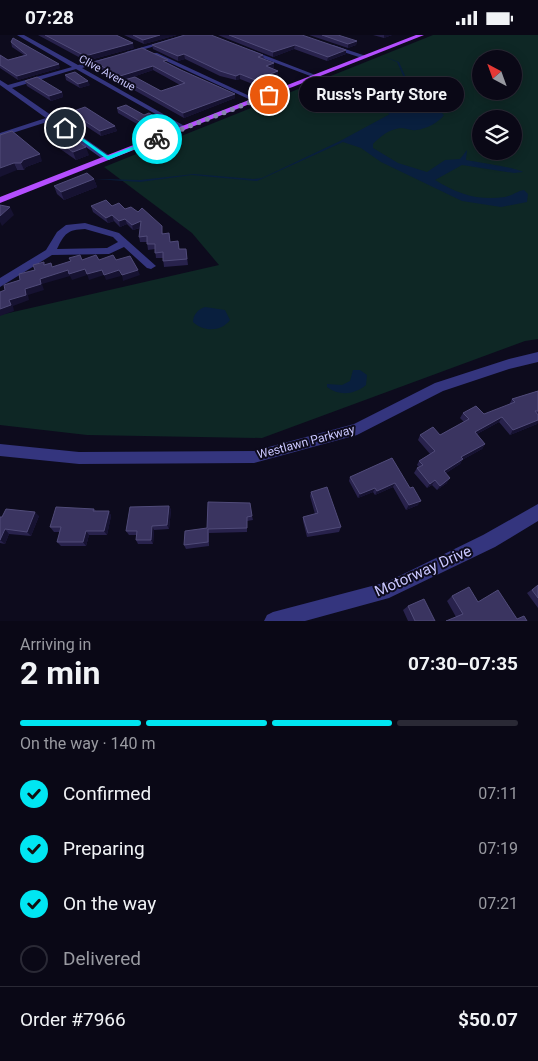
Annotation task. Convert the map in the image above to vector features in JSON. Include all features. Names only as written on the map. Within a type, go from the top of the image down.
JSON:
[{"type":"main road","points":[[0,199],[421,35]]},
{"type":"street","name":"Clive Avenue","points":[[20,35],[184,128]]},
{"type":"street","points":[[123,54],[190,35]]},
{"type":"street","points":[[129,42],[255,101]]},
{"type":"street","points":[[328,45],[364,57]]},
{"type":"street","points":[[243,48],[315,76]]},
{"type":"street","points":[[8,87],[113,57]]},
{"type":"street","points":[[0,82],[108,158]]},
{"type":"street","points":[[0,135],[51,118]]},
{"type":"street","points":[[0,283],[50,252],[60,234],[70,227],[85,226],[116,235],[151,266]]},
{"type":"street","points":[[50,252],[109,251],[125,241]]},
{"type":"street","name":"Westlawn Parkway","points":[[0,450],[78,458],[254,457],[357,429],[439,387],[509,364],[538,357]]},
{"type":"street","name":"Motorway Drive","points":[[273,621],[389,590],[489,541],[538,512]]},
{"type":"green space","points":[[433,35],[538,35],[538,339],[525,341],[262,438],[87,435],[0,425],[0,315],[219,265],[192,233],[104,167]]},
{"type":"water","points":[[382,56],[399,62],[407,80],[421,97],[422,106],[436,108],[444,115],[435,123],[424,128],[414,130],[400,128],[388,132],[373,144],[373,148],[398,163],[427,172],[445,160],[460,159],[467,150],[466,160],[523,172],[514,173],[462,165],[435,180],[460,193],[477,197],[505,197],[524,190],[528,194],[527,202],[501,207],[462,201],[381,162],[361,148],[343,142],[257,181],[192,175],[140,182],[95,179],[140,180],[194,174],[253,179],[262,178],[340,141],[390,114],[385,112],[395,111],[395,108],[419,106],[418,96],[405,80],[397,62]]},
{"type":"water","points":[[205,307],[225,310],[230,320],[217,329],[202,328],[193,322],[198,311]]},
{"type":"water","points":[[353,370],[360,370],[367,375],[366,385],[357,391],[346,393],[336,392],[327,387],[327,384],[342,385],[350,381]]},
{"type":"building","points":[[45,35],[116,35],[133,43],[85,56]]},
{"type":"building","points":[[133,35],[160,35],[143,40]]},
{"type":"building","points":[[185,35],[211,35],[263,55],[258,57],[274,63],[266,66],[278,71],[255,80],[240,74],[236,76],[220,71],[184,54],[178,56],[152,45]]},
{"type":"building","points":[[229,35],[302,35],[346,50],[328,57],[295,45],[273,52]]},
{"type":"building","points":[[322,35],[338,35],[357,41],[348,44]]},
{"type":"building","points":[[13,38],[59,64],[17,76],[0,65],[0,55],[8,60],[27,55],[11,42]]},
{"type":"building","points":[[142,48],[168,60],[163,61],[181,70],[235,94],[183,113],[124,80],[135,77],[161,91],[185,83],[153,66],[120,76],[94,62]]},
{"type":"building","points":[[75,72],[88,81],[78,84],[65,75]]},
{"type":"building","points":[[37,77],[62,92],[49,96],[25,81]]},
{"type":"building","points":[[126,105],[144,115],[149,113],[162,121],[148,126],[117,108]]},
{"type":"building","points":[[85,107],[115,126],[100,131],[71,112]]},
{"type":"building","points":[[12,131],[40,154],[23,160],[21,163],[14,163],[0,168],[0,135]]},
{"type":"building","points":[[63,134],[67,137],[70,136],[86,147],[73,152],[53,138]]},
{"type":"building","points":[[87,173],[94,179],[61,192],[54,186]]},
{"type":"building","points":[[106,200],[112,206],[119,203],[125,209],[131,207],[138,212],[142,208],[162,226],[162,234],[169,233],[170,242],[178,241],[179,249],[186,249],[187,259],[163,261],[163,252],[155,253],[155,244],[147,244],[147,236],[139,237],[141,221],[132,225],[125,219],[119,221],[112,215],[106,218],[91,206]]},
{"type":"building","points":[[0,205],[10,207],[0,216]]},
{"type":"building","points":[[80,255],[82,260],[96,255],[99,260],[113,255],[116,260],[130,256],[138,270],[122,275],[119,270],[104,275],[102,270],[87,274],[85,269],[69,274],[68,270],[40,279],[41,284],[25,289],[26,295],[9,300],[11,305],[0,309],[0,292],[5,290],[4,285],[20,280],[19,274],[35,270],[33,265],[44,262],[44,265],[51,263],[52,267],[71,261],[69,258]]},
{"type":"building","points":[[538,391],[538,411],[535,411],[538,415],[538,420],[513,430],[502,417],[475,432],[485,444],[461,457],[463,459],[444,471],[450,478],[440,486],[435,480],[430,484],[417,468],[423,465],[419,461],[435,451],[420,435],[433,427],[440,435],[469,419],[463,413],[476,406],[484,414],[515,402],[512,399]]},
{"type":"building","points":[[392,458],[410,488],[413,487],[421,501],[409,505],[395,483],[377,491],[375,488],[360,494],[350,477]]},
{"type":"building","points":[[327,487],[341,527],[308,533],[303,517],[318,513],[311,492]]},
{"type":"building","points":[[208,502],[250,503],[252,516],[247,517],[247,528],[208,529],[208,542],[184,545],[185,531],[207,528]]},
{"type":"building","points":[[169,506],[167,525],[152,526],[151,540],[136,540],[137,531],[126,531],[130,507]]},
{"type":"building","points":[[56,507],[109,511],[104,531],[86,531],[83,542],[57,542],[61,527],[50,527]]},
{"type":"building","points":[[6,509],[35,512],[27,532],[5,529],[0,540],[0,517],[2,517]]},
{"type":"building","points":[[538,585],[538,598],[532,590]]},
{"type":"building","points":[[469,587],[478,602],[498,590],[517,619],[524,616],[527,621],[446,621],[463,614],[452,596]]},
{"type":"building","points":[[424,599],[435,621],[415,621],[408,606]]},
{"type":"way so far","points":[[157,139],[269,95]]},
{"type":"place","name":"Russ's Party Store","points":[[269,95]]},
{"type":"route","points":[[65,128],[108,158],[157,139]]}]
